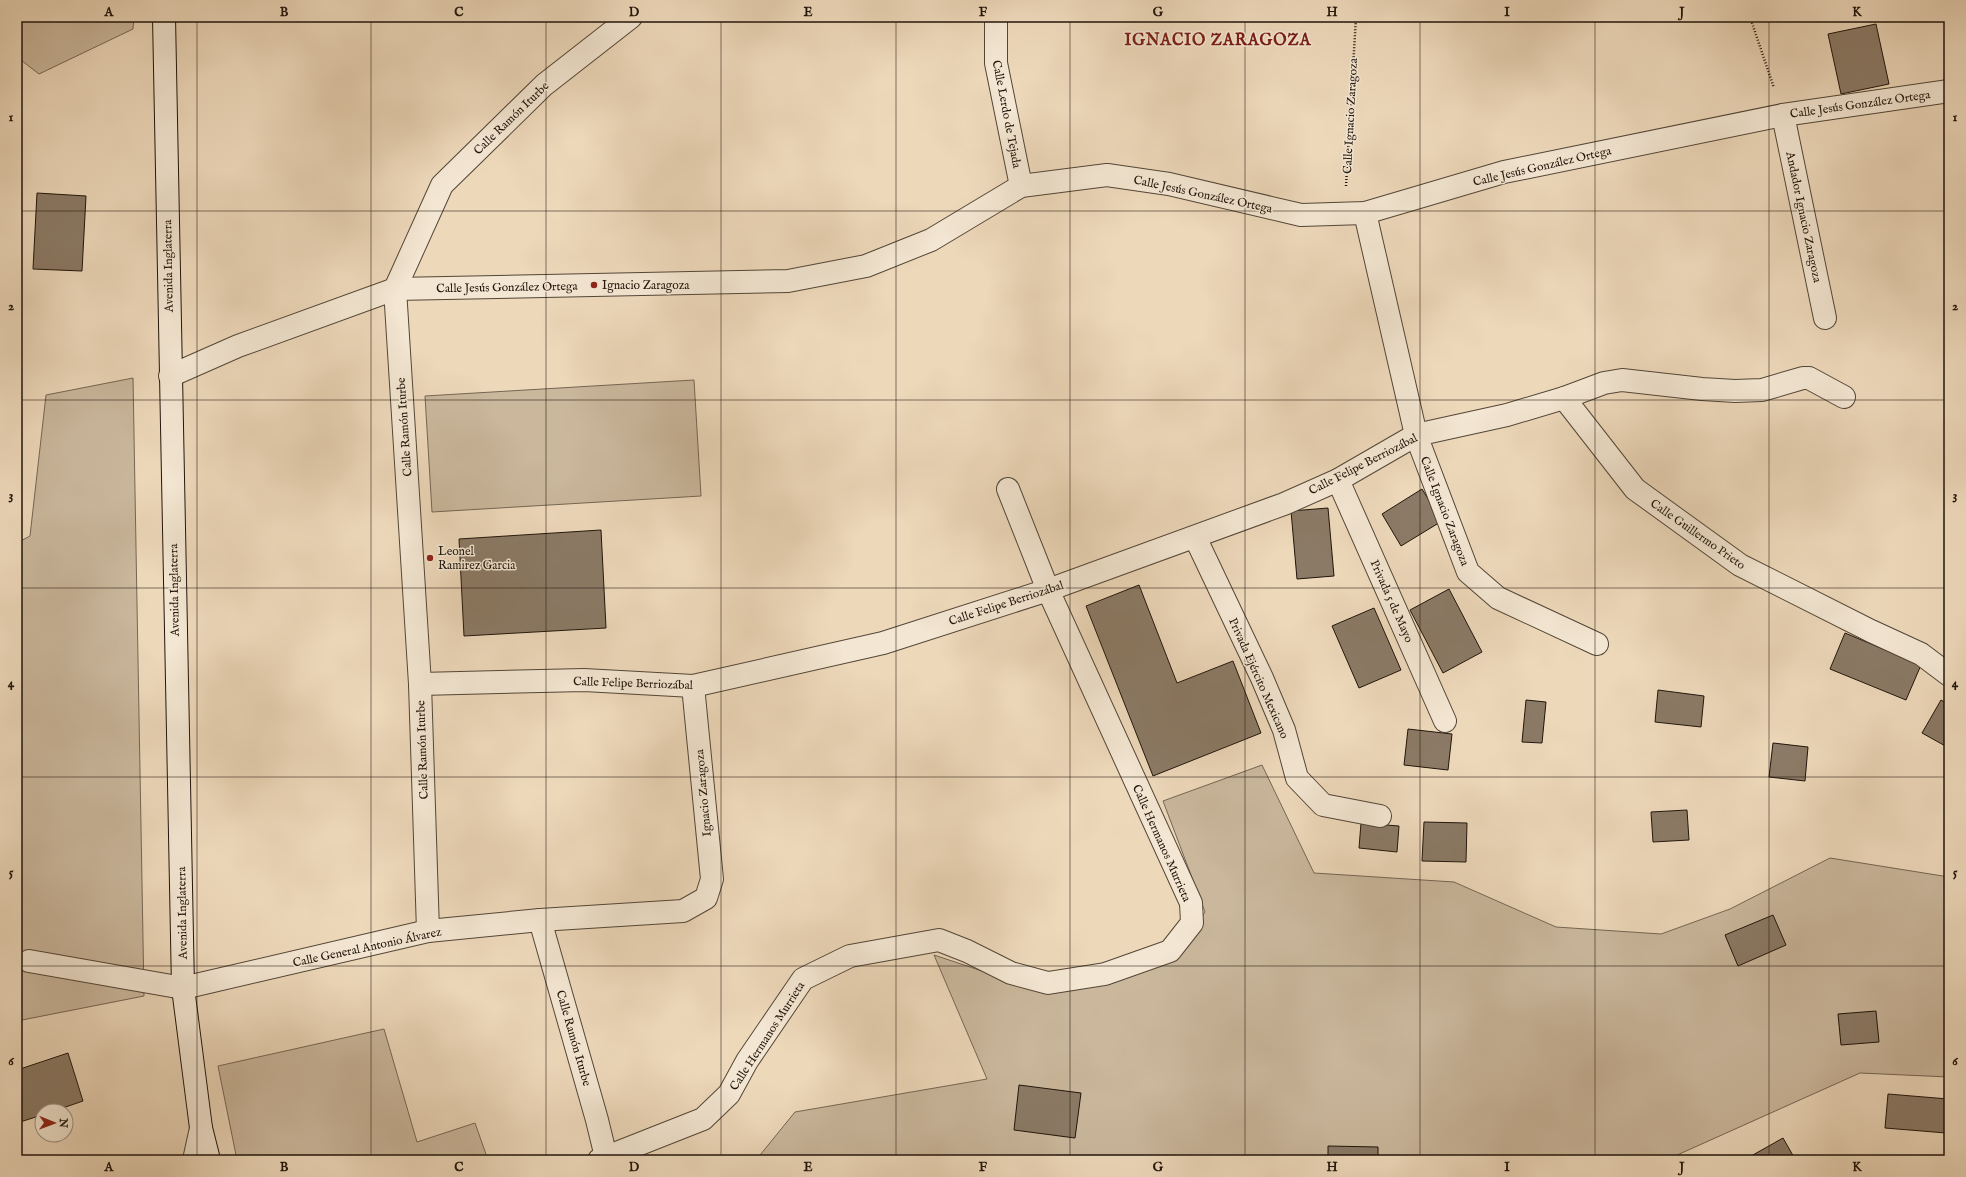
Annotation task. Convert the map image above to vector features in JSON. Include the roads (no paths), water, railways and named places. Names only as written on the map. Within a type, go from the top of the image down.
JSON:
[{"type":"street","name":"Avenida Inglaterra","points":[[164,17],[183,988],[201,1128],[209,1160]]},
{"type":"street","name":"Calle Ramón Iturbe","points":[[428,931],[420,684],[395,289],[442,185],[544,85],[631,17]]},
{"type":"street","name":"Calle Lerdo de Tejada","points":[[996,17],[996,63],[1022,186]]},
{"type":"street","name":"Calle Jesús González Ortega","points":[[170,376],[238,346],[395,289],[788,281],[874,263],[931,240],[1022,186],[1107,174],[1169,184],[1300,215],[1355,214],[1504,172],[1783,115],[1949,91]]},
{"type":"street","name":"Andador Ignacio Zaragoza","points":[[1783,115],[1825,318]]},
{"type":"street","name":"Calle Ignacio Zaragoza","points":[[1355,214],[1416,435],[1468,572],[1498,598],[1597,644]]},
{"type":"street","name":"Calle Felipe Berriozábal","points":[[420,684],[584,680],[693,686],[882,643],[1048,590],[1284,504],[1338,480],[1416,435],[1507,415],[1564,398],[1613,380],[1736,391],[1762,390],[1803,378],[1809,378],[1844,397]]},
{"type":"street","name":"Calle Guillermo Prieto","points":[[1564,398],[1635,490],[1734,561],[1864,628],[1921,654],[1949,675]]},
{"type":"street","name":"Privada 5 de Mayo","points":[[1338,480],[1445,722]]},
{"type":"street","name":"Calle Hermanos Murrieta","points":[[602,1158],[703,1119],[729,1094],[747,1061],[803,979],[850,956],[939,940],[967,951],[1011,973],[1048,983],[1105,974],[1170,952],[1192,923],[1191,903],[1048,590],[1008,489]]},
{"type":"street","name":"Privada Ejército Mexicano","points":[[1195,537],[1262,678],[1284,730],[1297,778],[1323,804],[1380,816]]},
{"type":"street","name":"Ignacio Zaragoza","points":[[693,686],[712,880],[706,898]]},
{"type":"street","name":"Calle General Antonio Álvarez","points":[[30,961],[183,988],[428,931],[540,920],[683,911],[706,898]]},
{"type":"street","name":"Calle Ramón Iturbe","points":[[540,920],[597,1120],[602,1158]]},
{"type":"street","points":[[194,1160],[201,1128]]},
{"type":"place","name":"Ignacio Zaragoza","points":[[594,285]]},
{"type":"place","name":"Leonel Ramirez Garcia","points":[[430,558]]},
{"type":"district","name":"IGNACIO ZARAGOZA","points":[[1218,39]]}]
